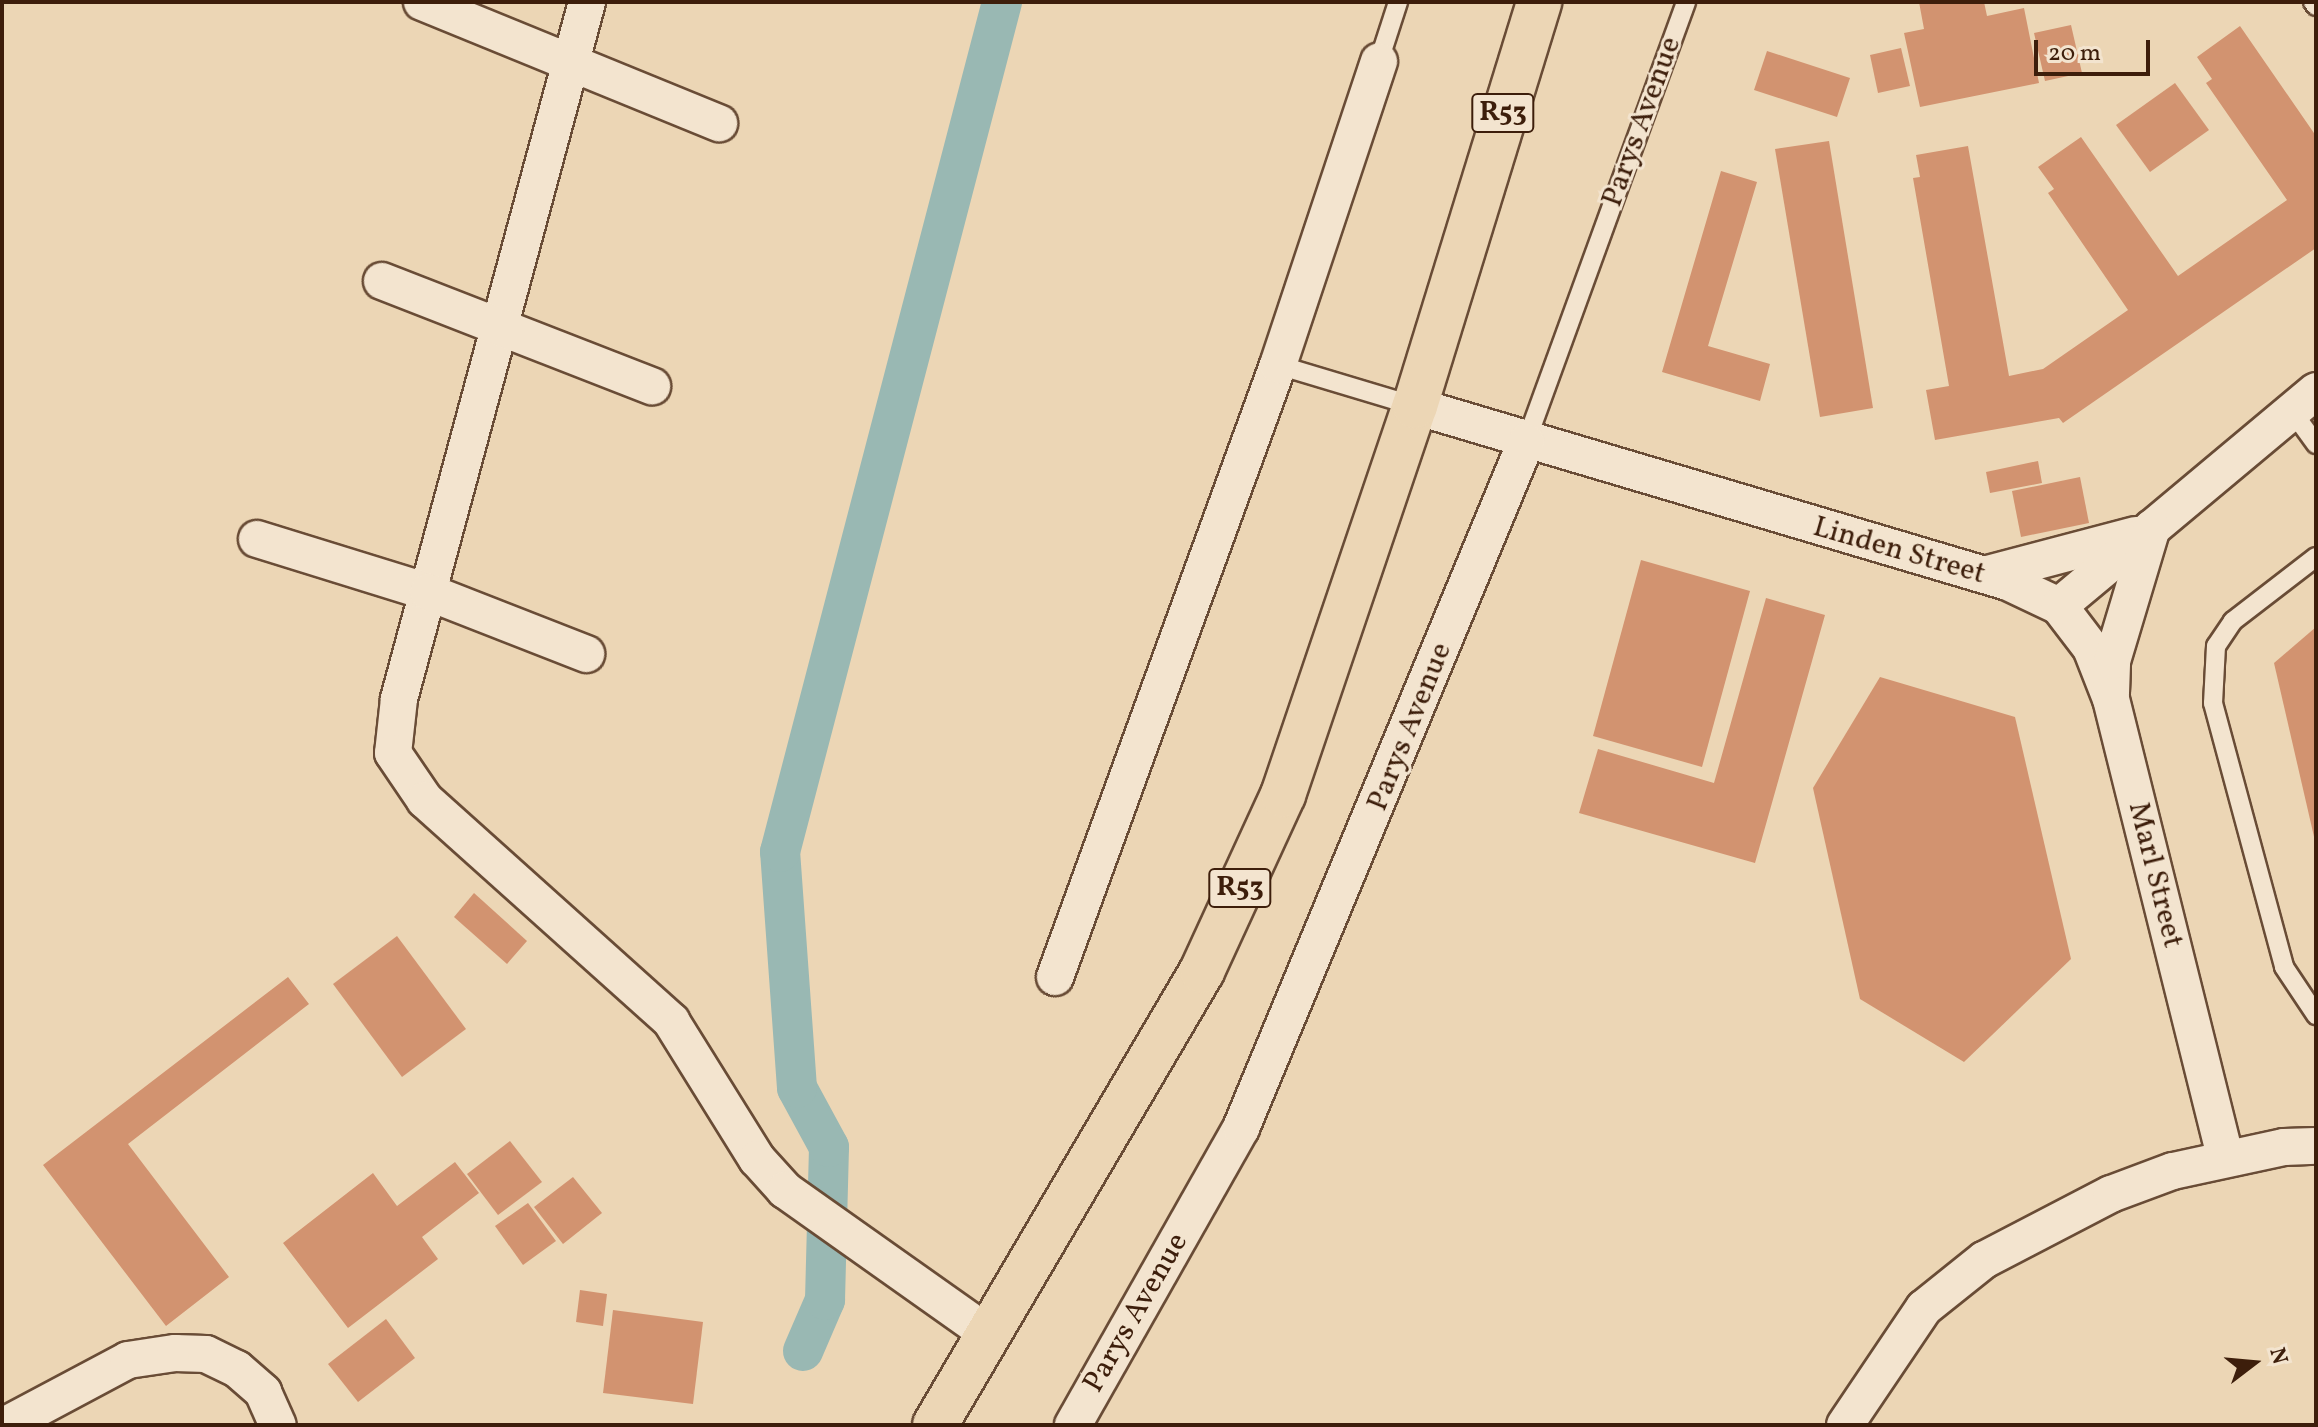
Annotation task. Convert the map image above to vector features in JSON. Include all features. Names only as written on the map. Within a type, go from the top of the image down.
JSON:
[{"type":"main road","name":"R53","points":[[935,1425],[991,1336],[1202,971],[1283,795],[1415,406],[1539,2]]},
{"type":"street","points":[[422,2],[719,123]]},
{"type":"street","points":[[587,2],[568,62],[503,326],[392,731],[404,777],[671,1021],[757,1159],[830,1223],[991,1336]]},
{"type":"street","points":[[1055,977],[1278,365],[1379,61]]},
{"type":"street","points":[[382,281],[652,386]]},
{"type":"street","points":[[2059,606],[2304,401]]},
{"type":"street","name":"Linden Street","points":[[1415,406],[1526,442],[2033,590],[2059,606]]},
{"type":"street","name":"Parys Avenue","points":[[1073,1425],[1241,1128],[1526,442]]},
{"type":"street","points":[[1981,575],[2152,528]]},
{"type":"street","points":[[2111,699],[2112,661],[2152,528]]},
{"type":"street","points":[[257,539],[428,592],[586,654]]},
{"type":"street","name":"Marl Street","points":[[2059,606],[2091,648],[2111,699],[2225,1157]]},
{"type":"street","points":[[1845,1425],[1924,1308],[1984,1260],[2111,1194],[2225,1157],[2316,1146]]},
{"type":"street","points":[[6,1425],[128,1360],[175,1353],[206,1354],[237,1369],[263,1392],[278,1425]]},
{"type":"lane","points":[[1379,61],[1398,2]]},
{"type":"lane","name":"Parys Avenue","points":[[1526,442],[1686,2]]},
{"type":"lane","points":[[1278,365],[1415,406]]},
{"type":"lane","points":[[2304,401],[2316,444]]},
{"type":"lane","points":[[2316,557],[2233,621],[2216,646],[2213,703],[2284,967],[2316,1015]]},
{"type":"building","points":[[1919,2],[1984,2],[1987,16],[2024,8],[2039,83],[1920,107],[1904,33],[1924,29]]},
{"type":"building","points":[[2071,25],[2082,73],[2045,81],[2034,33]]},
{"type":"building","points":[[2240,26],[2316,136],[2316,248],[2063,423],[2059,418],[1935,440],[1926,390],[1949,386],[1913,178],[1920,177],[1916,155],[1968,146],[2009,376],[2043,369],[2128,310],[2048,193],[2054,189],[2038,167],[2081,137],[2178,276],[2287,200],[2206,83],[2212,79],[2197,57]]},
{"type":"building","points":[[1901,48],[1910,86],[1878,93],[1870,55]]},
{"type":"building","points":[[1767,51],[1850,78],[1837,117],[1754,90]]},
{"type":"building","points":[[2175,83],[2209,130],[2150,172],[2116,125]]},
{"type":"building","points":[[1829,141],[1873,408],[1820,417],[1775,149]]},
{"type":"building","points":[[1721,171],[1757,182],[1708,346],[1770,364],[1760,401],[1662,372]]},
{"type":"building","points":[[2038,461],[2042,483],[1990,493],[1986,472]]},
{"type":"building","points":[[2080,477],[2089,523],[2021,537],[2012,491]]},
{"type":"building","points":[[1641,560],[1750,591],[1702,767],[1593,736]]},
{"type":"building","points":[[1766,598],[1825,615],[1755,863],[1579,813],[1598,749],[1714,783]]},
{"type":"building","points":[[2316,627],[2316,841],[2315,841],[2274,663]]},
{"type":"building","points":[[1880,677],[2015,717],[2071,959],[1964,1062],[1860,999],[1813,788]]},
{"type":"building","points":[[474,893],[527,941],[507,964],[454,917]]},
{"type":"building","points":[[397,936],[466,1029],[402,1077],[333,984]]},
{"type":"building","points":[[288,977],[309,1004],[128,1144],[229,1277],[166,1326],[43,1165]]},
{"type":"building","points":[[510,1141],[542,1182],[498,1215],[467,1174]]},
{"type":"building","points":[[455,1162],[479,1193],[422,1237],[438,1259],[348,1328],[283,1243],[373,1173],[397,1206]]},
{"type":"building","points":[[573,1177],[602,1213],[563,1244],[534,1207]]},
{"type":"building","points":[[528,1203],[556,1241],[523,1265],[495,1226]]},
{"type":"building","points":[[580,1290],[607,1294],[603,1326],[576,1322]]},
{"type":"building","points":[[613,1310],[703,1322],[693,1404],[603,1393]]},
{"type":"building","points":[[386,1319],[415,1358],[358,1402],[328,1364]]},
{"type":"waterway","points":[[803,1351],[825,1300],[829,1147],[797,1088],[780,852],[1002,2]]}]
